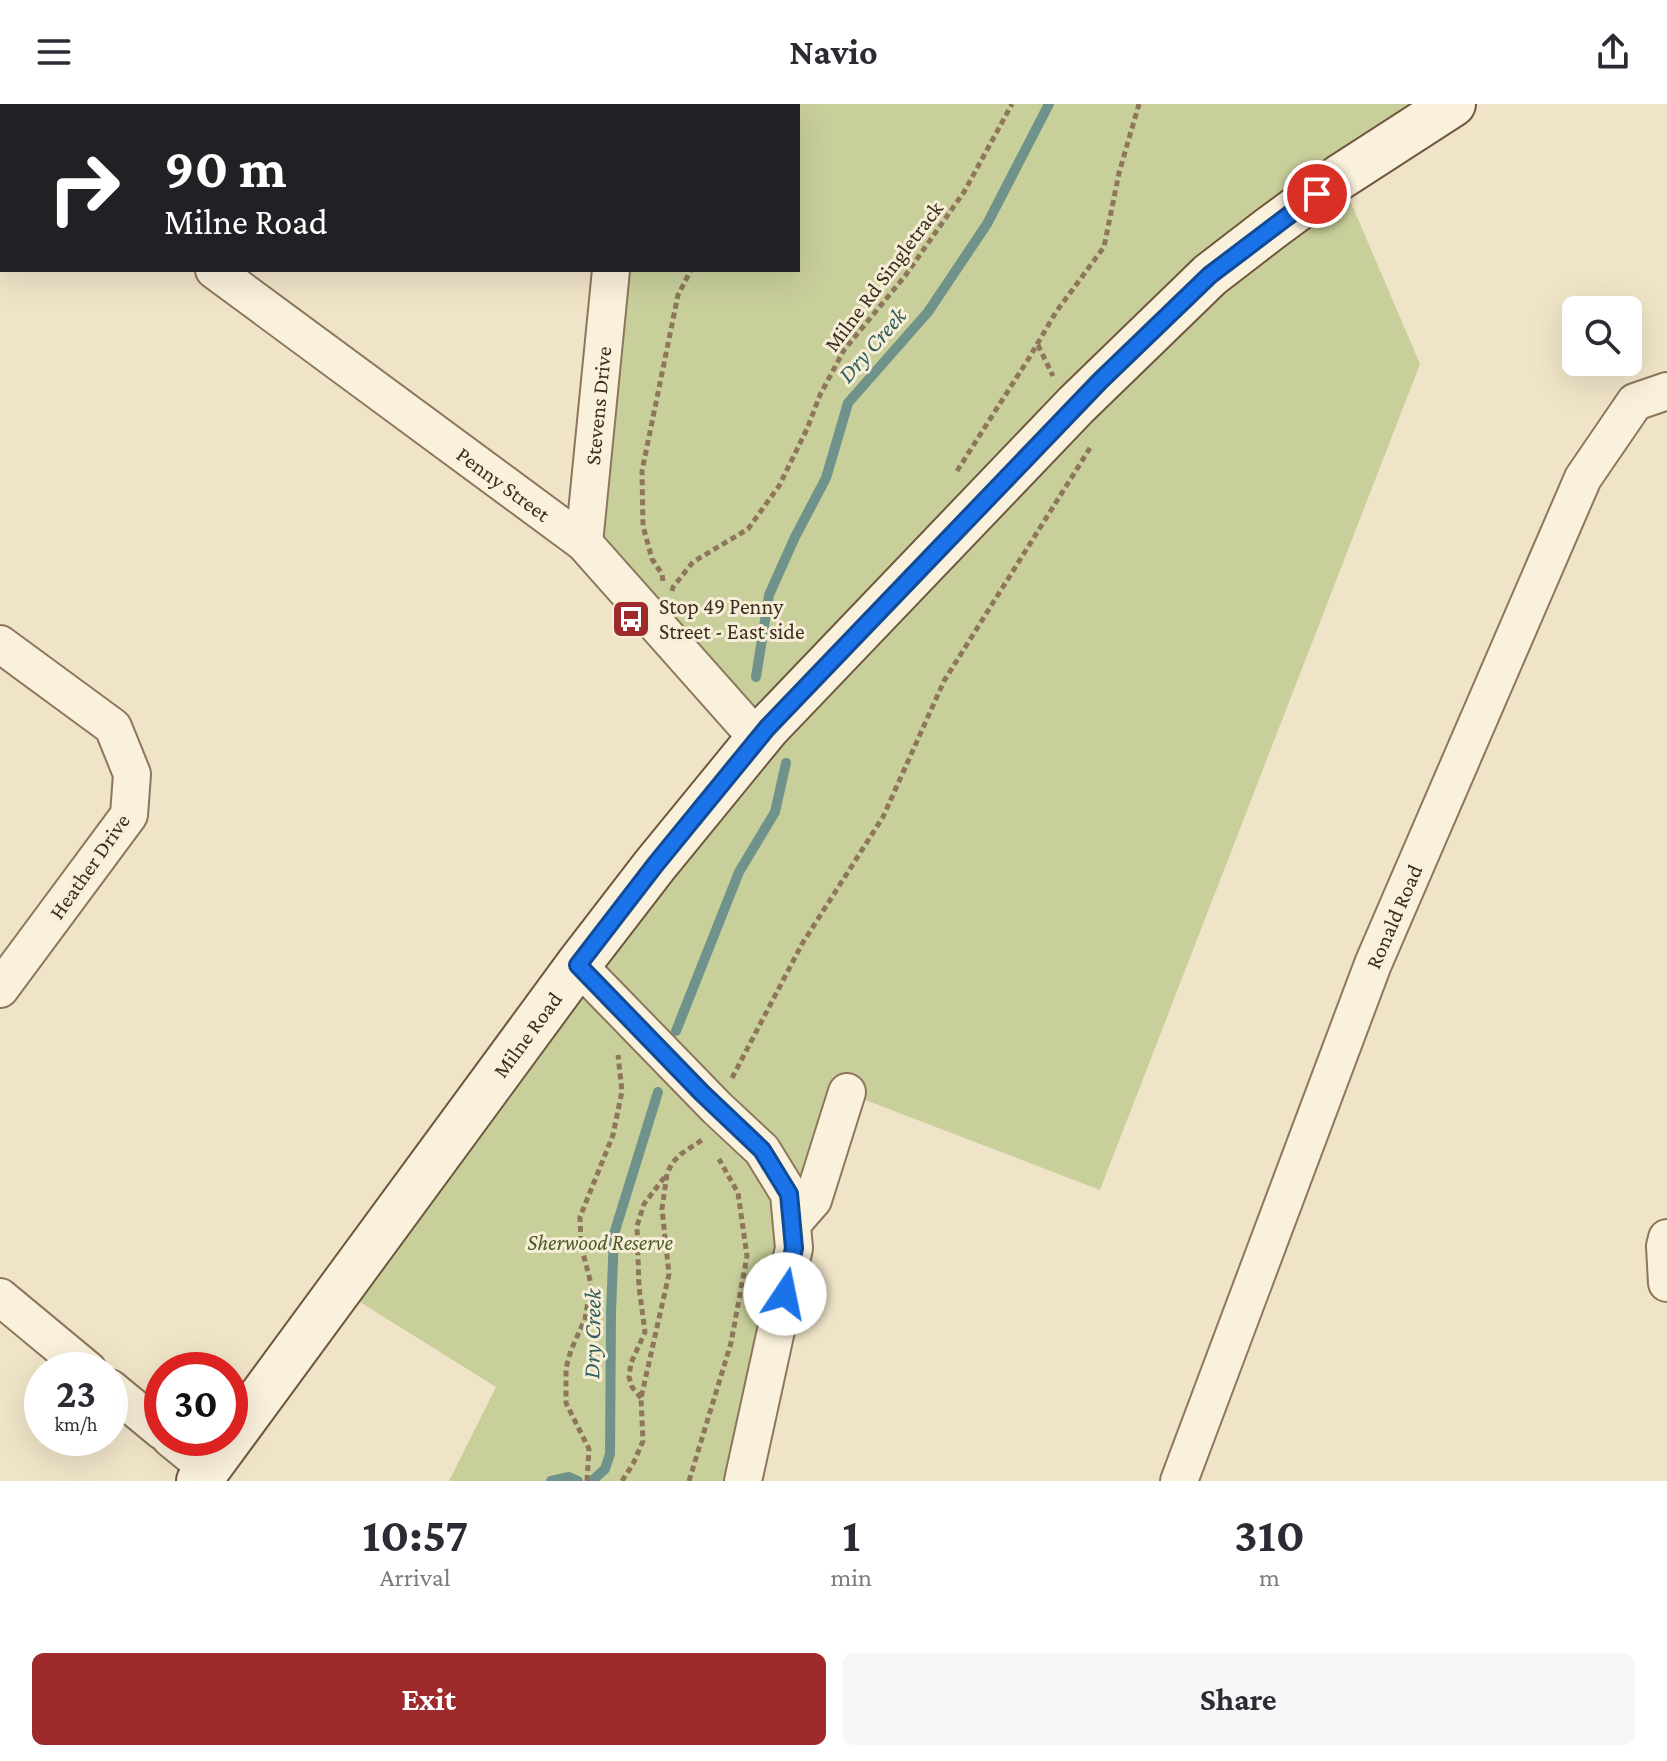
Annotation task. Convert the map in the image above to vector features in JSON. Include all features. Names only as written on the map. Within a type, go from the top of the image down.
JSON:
[{"type":"main road","name":"Milne Road","points":[[204,1475],[578,965],[758,739],[1092,389],[1210,275],[1340,177],[1453,104]]},
{"type":"street","name":"Penny Street","points":[[217,272],[584,543],[758,739]]},
{"type":"street","name":"Stevens Drive","points":[[584,543],[611,272]]},
{"type":"street","name":"Ronald Road","points":[[1179,1481],[1373,964],[1583,478],[1635,402],[1667,391]]},
{"type":"street","name":"Heather Drive","points":[[0,644],[113,727],[132,774],[129,815],[0,989]]},
{"type":"street","points":[[578,965],[712,1122],[762,1150],[789,1194],[794,1248],[743,1481]]},
{"type":"street","points":[[792,1224],[813,1200],[847,1092]]},
{"type":"street","points":[[1667,1238],[1667,1283]]},
{"type":"street","points":[[0,1297],[66,1352]]},
{"type":"street","points":[[128,1403],[144,1416]]},
{"type":"street","points":[[187,1456],[204,1475]]},
{"type":"path","name":"Milne Rd Singletrack","points":[[690,272],[678,295],[642,471],[643,526],[652,559],[662,574],[668,599],[673,587],[693,562],[748,529],[779,486],[844,350],[905,276],[964,192],[1012,104]]},
{"type":"path","points":[[951,481],[1056,312],[1104,247],[1119,173],[1139,104]]},
{"type":"path","points":[[641,1398],[629,1377],[631,1363],[645,1332],[639,1287],[637,1226],[644,1204],[672,1163],[712,1122],[802,944],[883,817],[944,681],[1093,444]]},
{"type":"path","points":[[587,1481],[589,1449],[566,1403],[566,1368],[585,1319],[591,1284],[581,1245],[580,1217],[613,1135],[622,1091],[616,1042]]},
{"type":"path","points":[[689,1481],[731,1343],[747,1256],[738,1193],[714,1151]]},
{"type":"path","points":[[622,1481],[643,1441],[641,1398],[669,1274],[662,1209],[667,1174]]},
{"type":"green space","name":"Sherwood Reserve","points":[[800,104],[1453,104],[1340,177],[1420,364],[1100,1190],[847,1093],[743,1481],[449,1481],[496,1387],[339,1289],[758,739],[584,543],[611,272],[800,272]]},
{"type":"waterway","name":"Dry Creek","points":[[756,677],[769,595],[826,478],[848,403],[928,312],[987,224],[1049,104]]},
{"type":"waterway","name":"Dry Creek","points":[[676,1031],[739,872],[775,812],[786,763]]},
{"type":"waterway","name":"Dry Creek","points":[[592,1481],[605,1469],[610,1454],[614,1234],[658,1092]]},
{"type":"waterway","name":"Dry Creek","points":[[551,1481],[569,1477],[578,1481]]},
{"type":"place","name":"Stop 49 Penny Street - East side","points":[[631,619]]},
{"type":"route","points":[[785,1294],[794,1248],[789,1194],[762,1150],[578,965],[767,728],[1100,381],[1210,275],[1317,194]]}]
